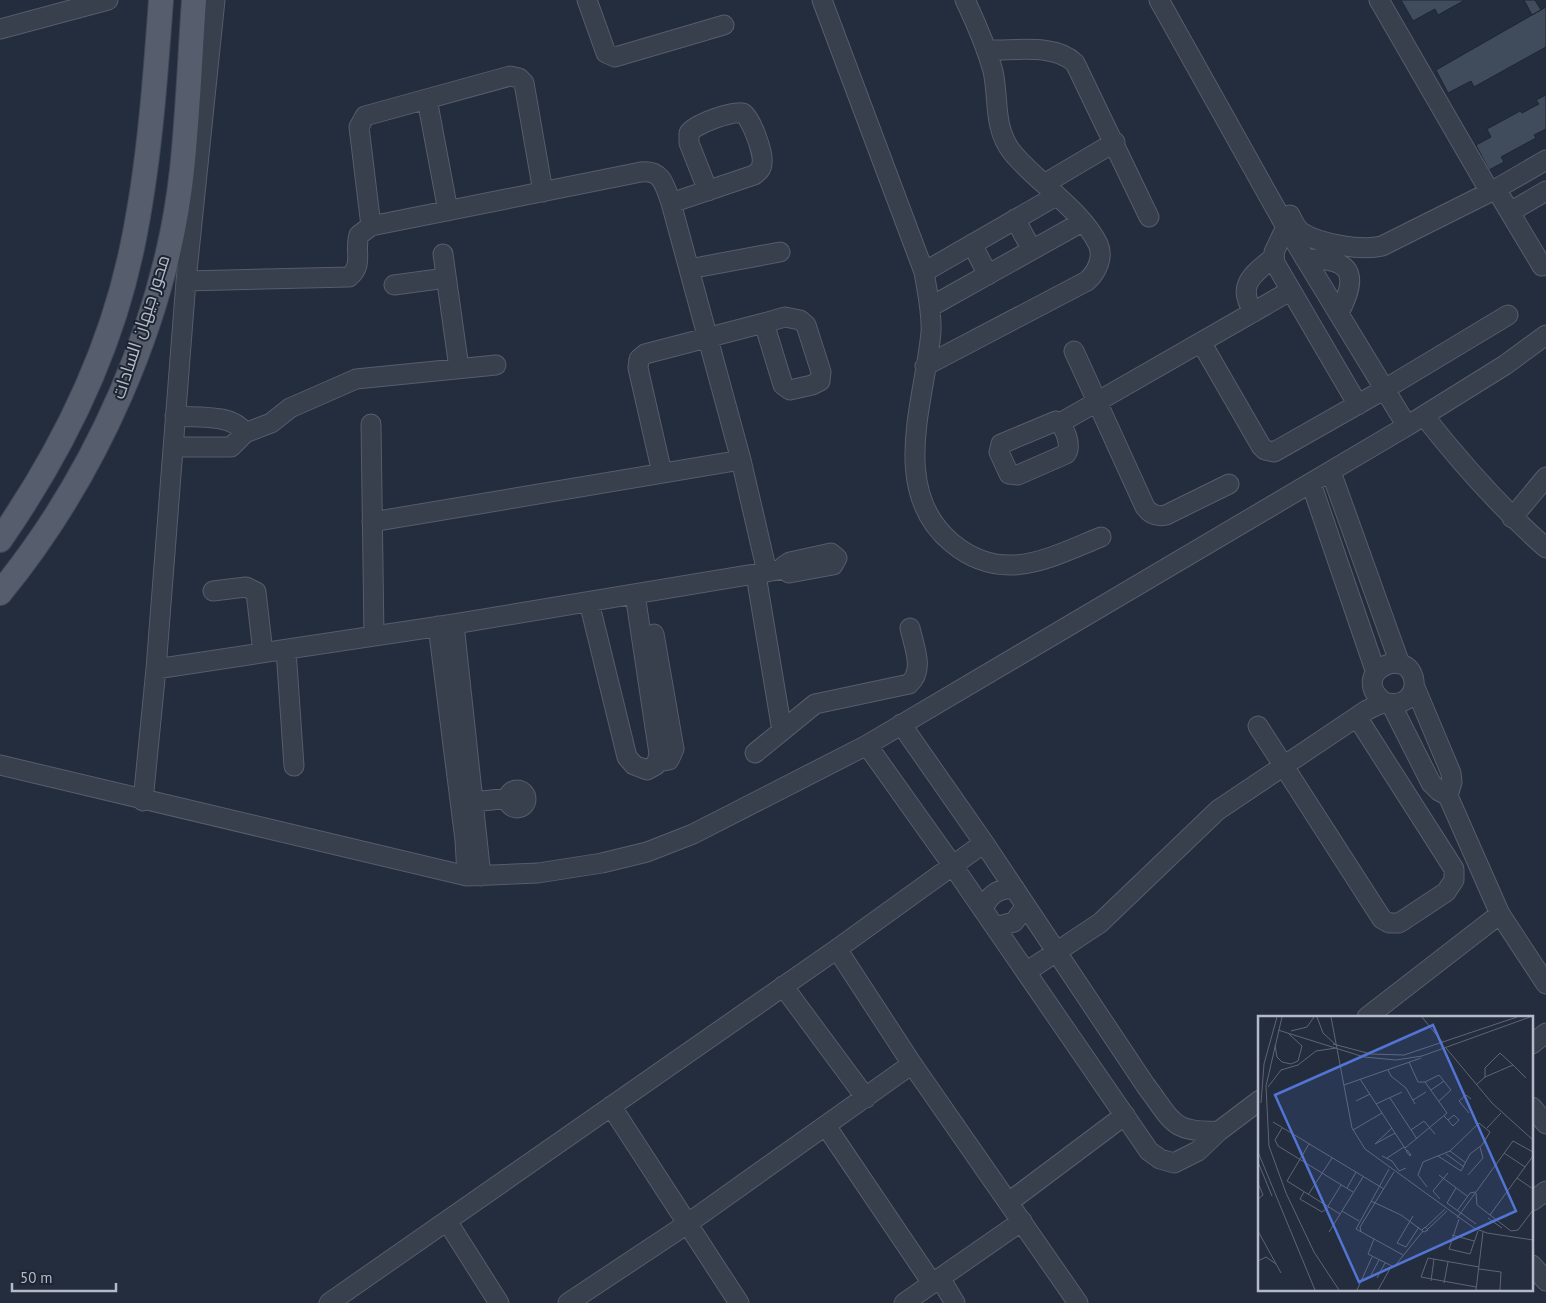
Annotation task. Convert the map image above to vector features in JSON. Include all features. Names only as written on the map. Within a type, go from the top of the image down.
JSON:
[{"type":"main road","name":"محور جيهان السادات","points":[[0,540],[63,438],[95,368],[120,292],[132,250],[146,170],[156,79],[161,0]]},
{"type":"main road","name":"محور جيهان السادات","points":[[0,593],[42,537],[93,452],[115,407],[150,314],[168,246],[182,171],[194,0]]},
{"type":"lane","points":[[0,29],[108,0]]},
{"type":"lane","points":[[143,800],[156,669],[186,281],[215,0]]},
{"type":"lane","points":[[587,0],[606,53],[614,57],[724,25]]},
{"type":"lane","points":[[822,0],[924,272],[930,308],[931,333],[917,424],[917,481],[929,516],[946,537],[967,553],[979,559],[999,564],[1020,566],[1035,564],[1101,537]]},
{"type":"lane","points":[[925,366],[1087,281],[1096,270],[1099,250],[1082,222],[1006,144],[996,110],[993,74],[987,50],[965,0]]},
{"type":"lane","points":[[1159,0],[1286,227],[1407,426]]},
{"type":"lane","points":[[1379,0],[1493,190],[1510,212],[1542,266]]},
{"type":"lane","points":[[987,50],[1050,51],[1070,58],[1079,70],[1149,217]]},
{"type":"lane","points":[[371,226],[360,133],[361,121],[365,116],[510,76],[522,80],[524,83],[543,192]]},
{"type":"lane","points":[[427,98],[448,211]]},
{"type":"lane","points":[[670,203],[708,191],[754,175],[762,166],[762,156],[750,121],[743,113],[733,113],[695,127],[689,133],[689,143],[708,191]]},
{"type":"lane","points":[[1238,124],[1297,228],[1305,234],[1338,245],[1359,248],[1382,246],[1493,190],[1546,160]]},
{"type":"lane","points":[[924,272],[1015,219],[1114,142]]},
{"type":"lane","points":[[186,281],[349,277],[356,272],[358,264],[359,236],[371,226],[647,171],[653,172],[662,179],[689,268],[709,337],[769,572],[782,731]]},
{"type":"lane","points":[[1510,212],[1546,191]]},
{"type":"lane","points":[[1015,219],[1032,250]]},
{"type":"lane","points":[[930,308],[1082,222]]},
{"type":"lane","points":[[1254,312],[1247,301],[1247,282],[1273,258],[1286,227]]},
{"type":"lane","points":[[972,244],[988,275]]},
{"type":"lane","points":[[689,268],[780,252]]},
{"type":"lane","points":[[443,254],[459,368]]},
{"type":"lane","points":[[1273,258],[1290,291],[1358,405]]},
{"type":"lane","points":[[1305,259],[1332,260],[1344,267],[1348,272],[1350,292],[1339,313]]},
{"type":"lane","points":[[394,285],[446,278]]},
{"type":"lane","points":[[1060,423],[1290,291]]},
{"type":"lane","points":[[1201,342],[1261,446],[1270,452],[1279,451],[1385,390],[1508,315]]},
{"type":"lane","points":[[662,472],[638,368],[639,359],[645,354],[764,323]]},
{"type":"lane","points":[[0,765],[474,876],[538,873],[602,863],[647,852],[693,834],[867,745],[1424,416],[1505,365],[1546,334]]},
{"type":"lane","points":[[1074,351],[1145,506],[1150,513],[1158,516],[1166,515],[1228,484]]},
{"type":"lane","points":[[173,447],[231,446],[245,433],[271,423],[290,408],[356,379],[496,365]]},
{"type":"lane","points":[[176,416],[232,422],[245,433]]},
{"type":"lane","points":[[1424,416],[1452,452],[1512,518],[1546,548]]},
{"type":"lane","points":[[371,424],[374,636]]},
{"type":"lane","points":[[372,522],[741,460]]},
{"type":"lane","points":[[1331,472],[1400,664],[1411,673],[1414,686],[1451,774],[1452,782],[1448,796]]},
{"type":"lane","points":[[1512,518],[1546,477]]},
{"type":"lane","points":[[1310,483],[1376,673],[1373,689],[1377,697],[1388,704],[1431,783],[1448,796],[1500,914],[1546,984]]},
{"type":"lane","points":[[156,669],[446,625],[769,572]]},
{"type":"lane","points":[[213,591],[246,587],[256,592],[262,653]]},
{"type":"lane","points":[[589,602],[627,757],[634,765],[642,769],[652,768],[658,762],[669,760],[673,753],[657,694],[641,594]]},
{"type":"lane","points":[[446,625],[474,802],[474,876]]},
{"type":"lane","points":[[446,625],[465,840],[474,876]]},
{"type":"lane","points":[[755,753],[815,704],[910,684],[916,677],[918,668],[910,628]]},
{"type":"lane","points":[[286,650],[294,766]]},
{"type":"lane","points":[[1376,673],[1387,664],[1400,664]]},
{"type":"lane","points":[[1026,972],[1100,923],[1218,810],[1357,717],[1388,704],[1406,700],[1414,686]]},
{"type":"lane","points":[[1258,726],[1382,919],[1394,924],[1404,921],[1450,889],[1454,880],[1454,869],[1357,717]]},
{"type":"lane","points":[[901,724],[984,843],[1146,1086],[1174,1123],[1183,1129],[1196,1132],[1218,1131]]},
{"type":"lane","points":[[867,745],[953,866],[1149,1151],[1160,1159],[1174,1163],[1198,1151],[1218,1131],[1258,1101]]},
{"type":"lane","points":[[474,802],[509,798]]},
{"type":"lane","points":[[330,1303],[837,949],[984,843]]},
{"type":"lane","points":[[983,910],[989,897],[994,893],[1008,888],[1015,889]]},
{"type":"lane","points":[[995,927],[1014,922],[1026,906]]},
{"type":"lane","points":[[1369,1016],[1500,914]]},
{"type":"lane","points":[[837,949],[912,1064],[1078,1303]]},
{"type":"lane","points":[[783,986],[866,1098]]},
{"type":"lane","points":[[1534,1042],[1546,1033]]},
{"type":"lane","points":[[568,1303],[687,1224],[912,1064]]},
{"type":"lane","points":[[611,1106],[739,1303]]},
{"type":"lane","points":[[1534,1111],[1541,1126]]},
{"type":"lane","points":[[1009,1202],[1125,1115]]},
{"type":"lane","points":[[826,1126],[936,1281],[955,1303]]},
{"type":"lane","points":[[447,1221],[499,1303]]},
{"type":"lane","points":[[904,1303],[1022,1221]]},
{"type":"lane","points":[[1534,1267],[1546,1281]]},
{"type":"building","points":[[1401,0],[1465,0],[1438,15],[1435,9],[1413,21]]},
{"type":"building","points":[[1524,0],[1535,0],[1541,10],[1532,15]]},
{"type":"building","points":[[1546,7],[1546,47],[1474,87],[1471,81],[1448,93],[1436,70]]},
{"type":"building","points":[[1546,95],[1546,129],[1534,135],[1536,138],[1501,157],[1504,162],[1489,170],[1476,145],[1491,137],[1487,129],[1520,111],[1522,113],[1539,104],[1536,100]]}]
